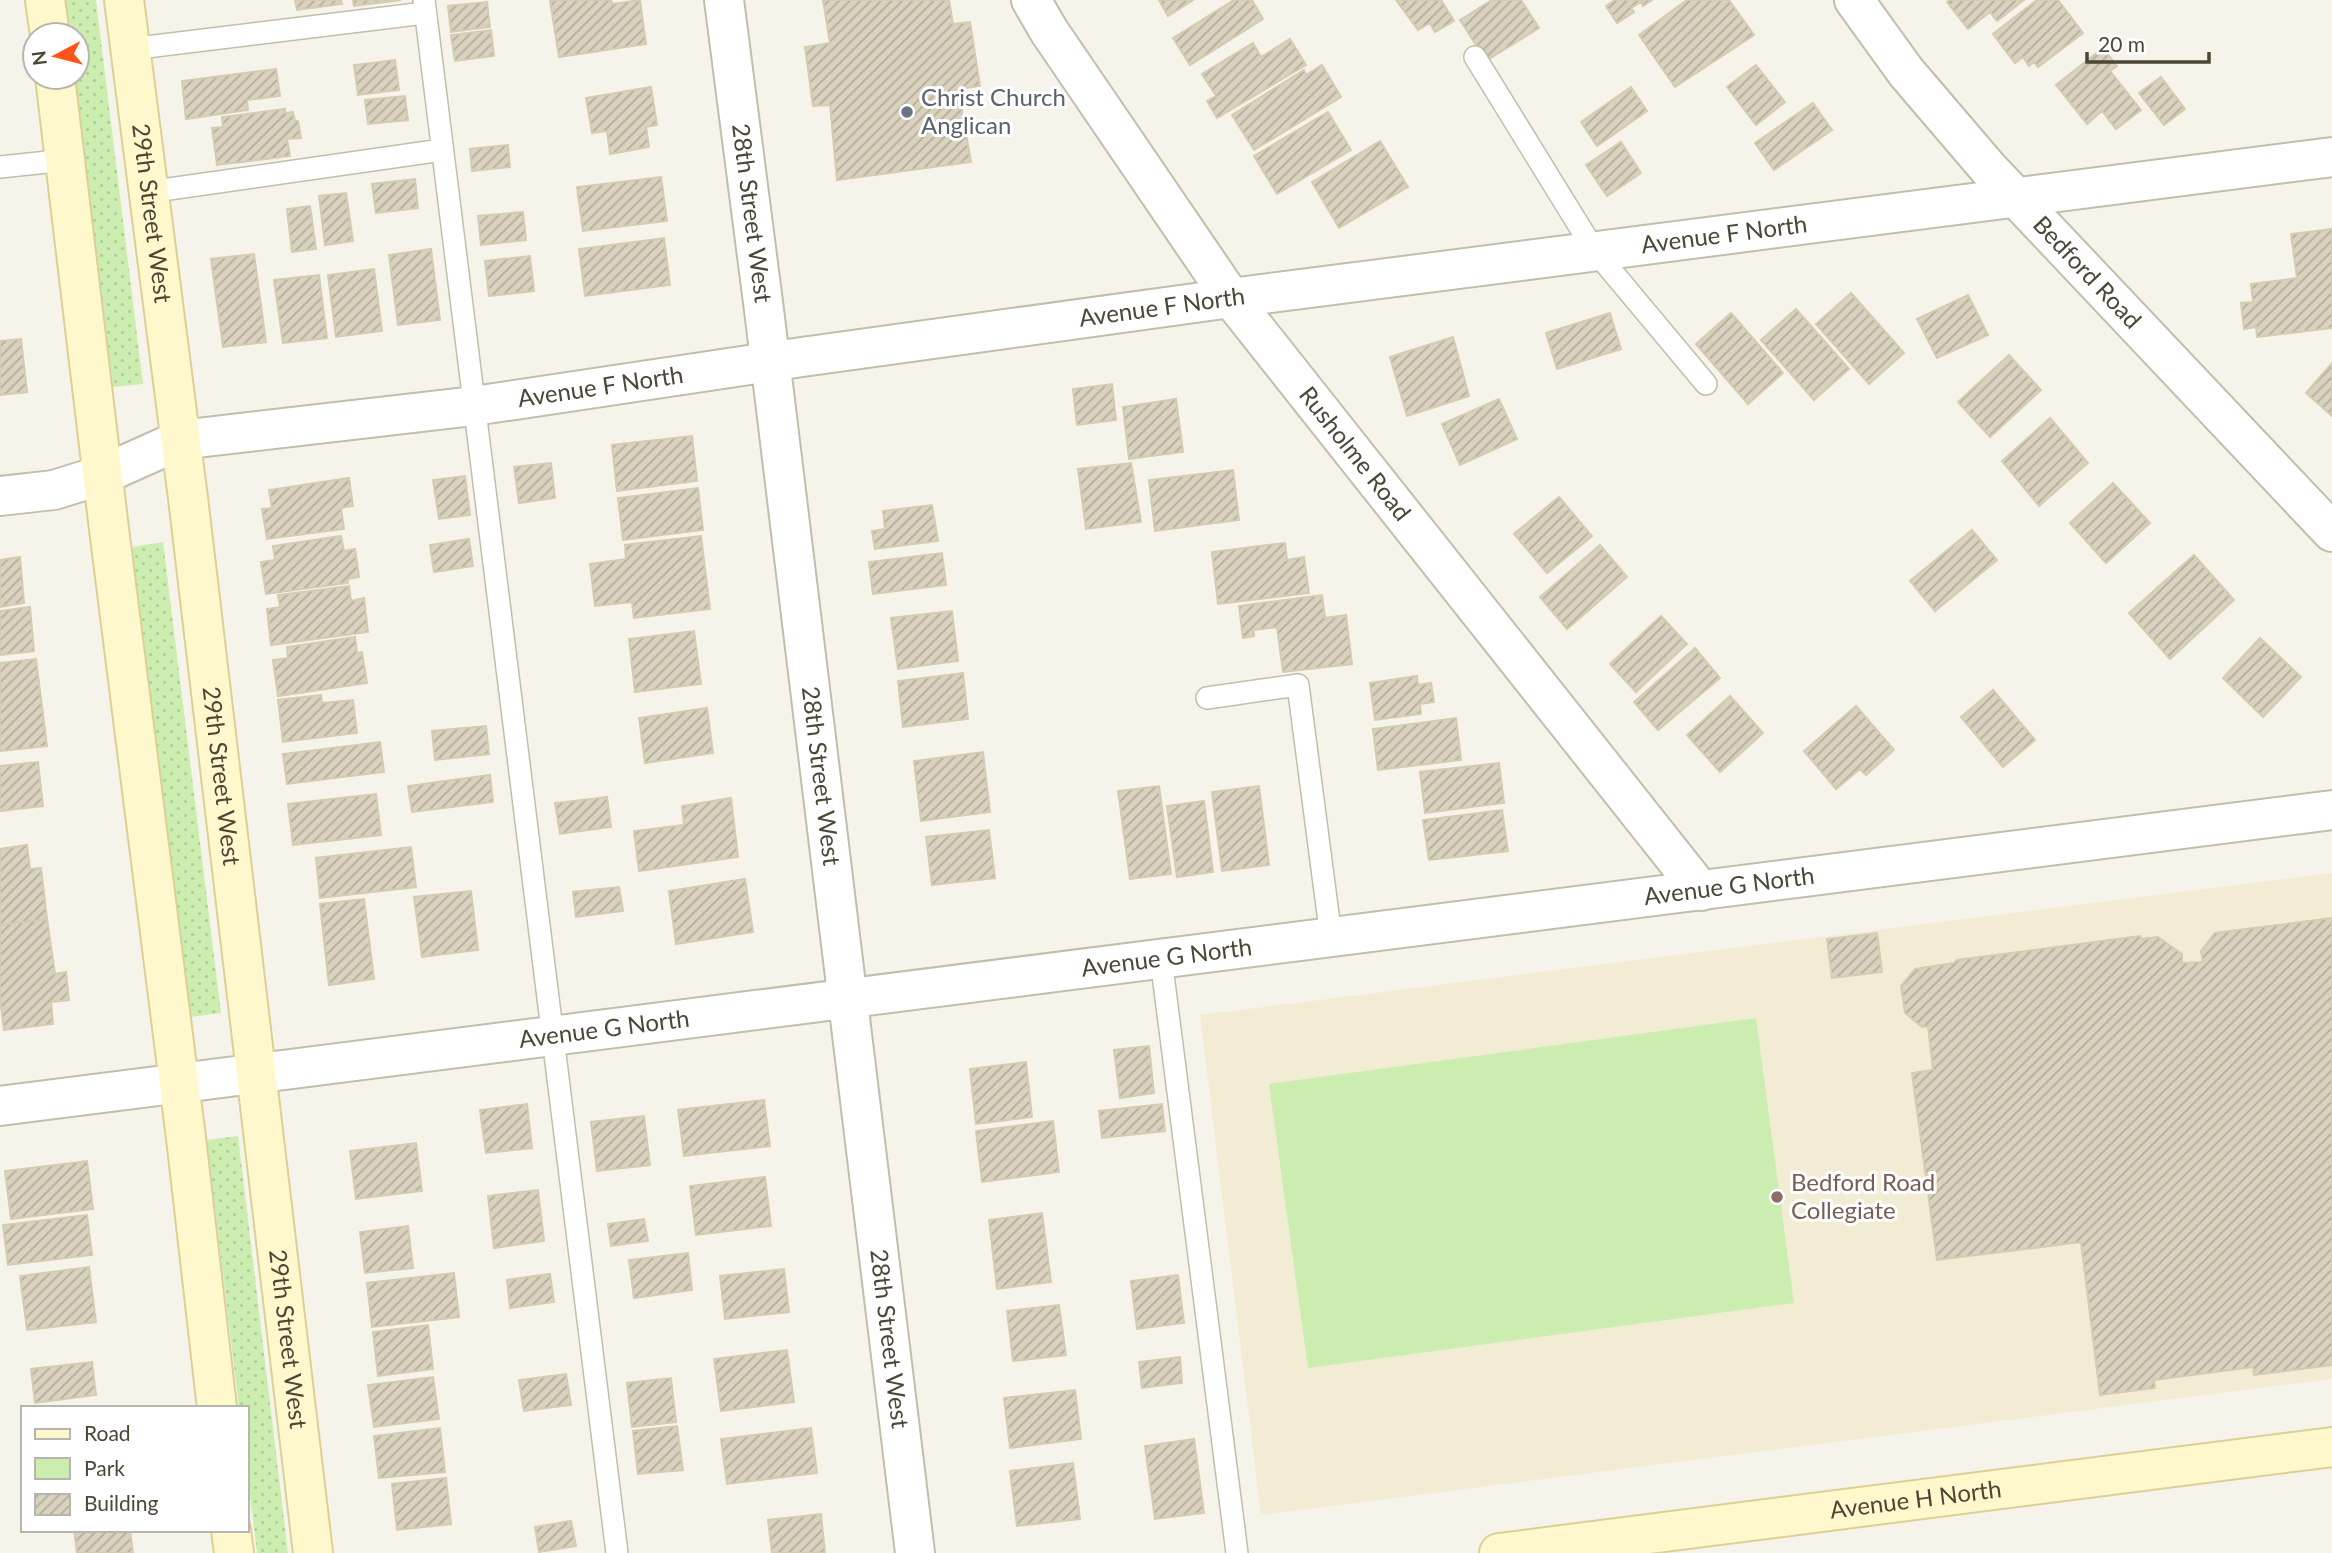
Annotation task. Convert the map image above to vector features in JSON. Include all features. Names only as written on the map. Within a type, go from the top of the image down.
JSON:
[{"type":"street","points":[[45,0],[48,21]]},
{"type":"street","name":"29th Street West","points":[[124,0],[180,440],[313,1553]]},
{"type":"street","name":"28th Street West","points":[[724,0],[771,362],[915,1553]]},
{"type":"street","name":"Rusholme Road","points":[[1031,0],[1049,31],[1231,298],[1701,891]]},
{"type":"street","name":"Bedford Road","points":[[1854,0],[1906,72],[2016,197],[2332,532]]},
{"type":"street","points":[[57,91],[217,1406]]},
{"type":"street","name":"Avenue F North","points":[[0,496],[54,490],[102,475],[180,440],[474,406],[1231,298],[2332,157]]},
{"type":"street","name":"Avenue G North","points":[[0,1106],[2332,810]]},
{"type":"street","name":"Avenue H North","points":[[1499,1553],[2332,1447]]},
{"type":"street","points":[[231,1532],[234,1553]]},
{"type":"lane","points":[[130,49],[425,6],[617,1553]]},
{"type":"lane","points":[[1475,57],[1594,250],[1706,384]]},
{"type":"lane","points":[[148,192],[442,150]]},
{"type":"lane","points":[[0,167],[66,160]]},
{"type":"lane","points":[[1207,698],[1298,685],[1331,937]]},
{"type":"lane","points":[[1161,959],[1237,1553]]},
{"type":"shaded area","name":"Bedford Road Collegiate","points":[[2332,873],[2332,1379],[1261,1515],[1200,1015]]},
{"type":"green space","points":[[66,0],[96,0],[143,384],[113,387],[77,91],[91,91],[91,21],[68,21]]},
{"type":"green space","points":[[163,542],[221,1013],[190,1017],[132,547]]},
{"type":"green space","points":[[1756,1018],[1794,1303],[1308,1368],[1269,1084]]},
{"type":"green space","points":[[238,1136],[288,1553],[257,1553],[248,1479],[248,1406],[239,1406],[207,1140]]},
{"type":"building","points":[[295,0],[341,0],[342,4],[297,10]]},
{"type":"building","points":[[353,0],[401,0],[354,6]]},
{"type":"building","points":[[611,0],[612,4],[640,0],[646,44],[559,57],[550,1]]},
{"type":"building","points":[[823,0],[949,0],[953,24],[970,22],[980,86],[958,89],[971,162],[837,180],[830,105],[813,106],[805,47],[830,43]]},
{"type":"building","points":[[1159,0],[1193,0],[1168,16]]},
{"type":"building","points":[[1234,0],[1252,0],[1263,19],[1190,65],[1173,38]]},
{"type":"building","points":[[1396,0],[1441,0],[1454,21],[1435,32],[1430,23],[1418,30]]},
{"type":"building","points":[[1492,0],[1521,0],[1539,28],[1486,61],[1460,20]]},
{"type":"building","points":[[1615,0],[1652,0],[1643,6],[1641,2],[1631,8],[1634,12],[1617,23],[1606,6]]},
{"type":"building","points":[[1687,0],[1729,0],[1754,35],[1675,87],[1639,35]]},
{"type":"building","points":[[2024,0],[1997,21],[1990,12],[1968,29],[1947,2]]},
{"type":"building","points":[[2037,0],[2058,0],[2083,33],[2038,67],[2034,62],[2029,66],[2023,57],[2015,63],[1993,34]]},
{"type":"building","points":[[487,2],[490,27],[451,32],[448,6]]},
{"type":"building","points":[[491,30],[494,56],[455,61],[451,35]]},
{"type":"building","points":[[1290,39],[1306,65],[1217,118],[1207,101],[1216,96],[1202,74],[1253,43],[1261,57]]},
{"type":"building","points":[[2103,48],[2117,66],[2110,71],[2141,110],[2116,129],[2102,111],[2087,124],[2056,85]]},
{"type":"building","points":[[395,60],[399,90],[358,95],[354,65]]},
{"type":"building","points":[[1322,65],[1341,97],[1254,150],[1232,115],[1304,70],[1306,75]]},
{"type":"building","points":[[1756,65],[1785,102],[1756,125],[1727,87]]},
{"type":"building","points":[[276,69],[280,96],[247,100],[248,110],[186,119],[182,81]]},
{"type":"building","points":[[2161,77],[2185,109],[2164,125],[2139,93]]},
{"type":"building","points":[[651,87],[657,125],[646,127],[649,147],[610,154],[607,131],[592,133],[586,98]]},
{"type":"building","points":[[1631,87],[1647,111],[1597,146],[1581,122]]},
{"type":"building","points":[[405,96],[408,120],[368,124],[365,100]]},
{"type":"building","points":[[1813,103],[1832,130],[1774,170],[1755,143]]},
{"type":"building","points":[[285,109],[285,113],[293,112],[295,121],[298,121],[301,138],[287,139],[290,156],[217,165],[212,128],[223,127],[222,117]]},
{"type":"building","points":[[1328,112],[1351,150],[1277,194],[1254,156]]},
{"type":"building","points":[[1380,141],[1408,187],[1339,228],[1312,182]]},
{"type":"building","points":[[1621,142],[1641,173],[1607,196],[1586,165]]},
{"type":"building","points":[[508,145],[510,167],[472,171],[470,149]]},
{"type":"building","points":[[661,177],[667,221],[583,231],[577,187]]},
{"type":"building","points":[[415,179],[418,208],[376,213],[372,184]]},
{"type":"building","points":[[346,193],[353,241],[325,245],[319,196]]},
{"type":"building","points":[[310,206],[316,249],[292,252],[287,209]]},
{"type":"building","points":[[523,212],[526,240],[481,245],[478,216]]},
{"type":"building","points":[[2332,229],[2332,328],[2257,337],[2256,327],[2244,329],[2241,303],[2253,302],[2251,284],[2297,278],[2291,234]]},
{"type":"building","points":[[664,238],[670,285],[585,296],[579,249]]},
{"type":"building","points":[[431,249],[440,320],[398,325],[389,255]]},
{"type":"building","points":[[254,254],[266,342],[223,347],[211,259]]},
{"type":"building","points":[[530,256],[534,291],[489,296],[485,261]]},
{"type":"building","points":[[374,269],[382,331],[336,337],[328,275]]},
{"type":"building","points":[[319,275],[327,338],[283,343],[274,280]]},
{"type":"building","points":[[1851,293],[1904,353],[1869,384],[1816,324]]},
{"type":"building","points":[[1968,295],[1988,335],[1937,358],[1917,319]]},
{"type":"building","points":[[1796,309],[1849,369],[1814,400],[1761,340]]},
{"type":"building","points":[[1610,313],[1621,349],[1557,369],[1546,333]]},
{"type":"building","points":[[1731,313],[1783,373],[1748,404],[1696,344]]},
{"type":"building","points":[[1453,337],[1469,396],[1407,416],[1390,357]]},
{"type":"building","points":[[21,339],[27,392],[0,395],[0,341]]},
{"type":"building","points":[[2009,355],[2041,390],[1990,437],[1958,402]]},
{"type":"building","points":[[2332,363],[2332,416],[2306,393]]},
{"type":"building","points":[[1112,384],[1116,420],[1077,425],[1073,389]]},
{"type":"building","points":[[1176,399],[1183,452],[1129,459],[1123,407]]},
{"type":"building","points":[[1499,399],[1517,439],[1460,465],[1442,424]]},
{"type":"building","points":[[2050,418],[2088,463],[2039,506],[2002,461]]},
{"type":"building","points":[[692,436],[697,481],[617,491],[612,445]]},
{"type":"building","points":[[551,463],[555,498],[519,503],[514,467]]},
{"type":"building","points":[[1131,463],[1141,522],[1086,529],[1078,469]]},
{"type":"building","points":[[1233,470],[1239,520],[1155,531],[1149,480]]},
{"type":"building","points":[[465,476],[470,515],[439,519],[433,480]]},
{"type":"building","points":[[349,478],[353,506],[341,508],[344,529],[267,539],[262,509],[272,508],[269,490]]},
{"type":"building","points":[[2113,483],[2150,523],[2106,563],[2070,523]]},
{"type":"building","points":[[698,488],[703,530],[623,540],[618,498]]},
{"type":"building","points":[[1559,497],[1592,536],[1547,573],[1514,534]]},
{"type":"building","points":[[932,505],[938,541],[875,549],[872,531],[885,529],[883,511]]},
{"type":"building","points":[[1972,530],[1997,560],[1935,611],[1910,581]]},
{"type":"building","points":[[341,536],[344,551],[355,549],[359,577],[348,579],[348,583],[266,594],[261,562],[275,560],[273,546]]},
{"type":"building","points":[[701,536],[710,609],[634,618],[632,602],[595,606],[590,564],[626,559],[625,545]]},
{"type":"building","points":[[469,539],[473,566],[434,572],[430,545]]},
{"type":"building","points":[[1285,543],[1287,560],[1304,557],[1309,593],[1218,604],[1212,552]]},
{"type":"building","points":[[1600,545],[1627,577],[1567,629],[1540,597]]},
{"type":"building","points":[[942,553],[946,585],[873,594],[869,562]]},
{"type":"building","points":[[2194,555],[2234,600],[2170,659],[2129,613]]},
{"type":"building","points":[[20,557],[24,603],[0,607],[0,560]]},
{"type":"building","points":[[349,586],[351,601],[364,598],[368,632],[271,645],[267,609],[280,607],[278,595]]},
{"type":"building","points":[[1322,595],[1325,618],[1346,615],[1352,664],[1283,672],[1277,627],[1253,630],[1254,636],[1243,638],[1239,606]]},
{"type":"building","points":[[30,607],[34,651],[0,655],[0,611]]},
{"type":"building","points":[[952,611],[958,661],[898,669],[891,618]]},
{"type":"building","points":[[1661,616],[1687,644],[1636,692],[1610,664]]},
{"type":"building","points":[[694,631],[701,684],[635,692],[629,639]]},
{"type":"building","points":[[355,637],[357,653],[362,652],[367,683],[278,696],[273,660],[288,658],[287,647]]},
{"type":"building","points":[[2260,638],[2301,677],[2263,717],[2223,678]]},
{"type":"building","points":[[1695,648],[1720,678],[1658,730],[1634,702]]},
{"type":"building","points":[[36,659],[47,746],[0,751],[0,663]]},
{"type":"building","points":[[963,673],[968,719],[903,727],[898,681]]},
{"type":"building","points":[[1417,676],[1418,685],[1431,683],[1434,702],[1420,704],[1421,714],[1375,720],[1370,683]]},
{"type":"building","points":[[1993,690],[2035,740],[2003,767],[1961,717]]},
{"type":"building","points":[[321,695],[322,703],[353,700],[357,733],[283,742],[278,700]]},
{"type":"building","points":[[1730,696],[1763,733],[1720,772],[1687,735]]},
{"type":"building","points":[[1856,706],[1894,750],[1866,775],[1860,769],[1836,789],[1804,751]]},
{"type":"building","points":[[707,708],[713,753],[645,763],[639,718]]},
{"type":"building","points":[[1456,718],[1461,760],[1378,770],[1373,729]]},
{"type":"building","points":[[486,726],[489,754],[435,760],[432,731]]},
{"type":"building","points":[[380,742],[384,772],[287,784],[283,754]]},
{"type":"building","points":[[983,752],[990,812],[921,821],[914,761]]},
{"type":"building","points":[[38,762],[43,806],[0,811],[0,766]]},
{"type":"building","points":[[1499,763],[1504,803],[1425,813],[1420,772]]},
{"type":"building","points":[[490,775],[493,802],[412,812],[408,786]]},
{"type":"building","points":[[1159,786],[1171,874],[1130,879],[1118,791]]},
{"type":"building","points":[[1259,786],[1269,865],[1222,871],[1212,792]]},
{"type":"building","points":[[376,794],[381,835],[293,845],[288,804]]},
{"type":"building","points":[[607,797],[611,827],[560,834],[555,803]]},
{"type":"building","points":[[731,798],[738,857],[639,871],[634,831],[684,825],[682,806]]},
{"type":"building","points":[[1204,801],[1213,872],[1177,877],[1167,806]]},
{"type":"building","points":[[1502,810],[1508,851],[1429,860],[1423,820]]},
{"type":"building","points":[[989,830],[995,878],[932,885],[926,837]]},
{"type":"building","points":[[27,845],[30,869],[41,868],[47,919],[0,925],[0,849]]},
{"type":"building","points":[[411,847],[416,887],[320,898],[316,858]]},
{"type":"building","points":[[745,879],[753,932],[676,944],[669,891]]},
{"type":"building","points":[[619,887],[623,911],[576,917],[573,892]]},
{"type":"building","points":[[471,891],[478,950],[422,957],[414,897]]},
{"type":"building","points":[[364,899],[374,979],[329,985],[320,904]]},
{"type":"building","points":[[2332,918],[2332,1365],[2254,1375],[2253,1367],[2154,1380],[2155,1388],[2100,1395],[2081,1242],[1937,1260],[1912,1073],[1933,1070],[1928,1026],[1922,1027],[1905,1013],[1901,986],[1915,969],[1954,963],[1957,960],[2140,936],[2142,939],[2158,937],[2182,954],[2182,963],[2203,962],[2201,951],[2215,933]]},
{"type":"building","points":[[47,919],[55,974],[66,972],[69,1000],[51,1002],[53,1024],[4,1030],[0,999],[0,925]]},
{"type":"building","points":[[1877,933],[1882,972],[1832,978],[1827,939]]},
{"type":"building","points":[[1149,1046],[1154,1093],[1120,1098],[1114,1050]]},
{"type":"building","points":[[1026,1062],[1032,1117],[976,1124],[970,1069]]},
{"type":"building","points":[[764,1100],[770,1146],[684,1156],[678,1110]]},
{"type":"building","points":[[527,1104],[532,1148],[486,1153],[480,1110]]},
{"type":"building","points":[[1162,1104],[1165,1131],[1102,1138],[1099,1111]]},
{"type":"building","points":[[644,1116],[650,1165],[597,1171],[591,1122]]},
{"type":"building","points":[[1053,1121],[1059,1172],[982,1182],[976,1131]]},
{"type":"building","points":[[416,1143],[422,1191],[356,1199],[350,1151]]},
{"type":"building","points":[[87,1161],[93,1209],[11,1219],[5,1171]]},
{"type":"building","points":[[765,1177],[771,1226],[696,1235],[690,1186]]},
{"type":"building","points":[[538,1190],[544,1241],[494,1248],[488,1196]]},
{"type":"building","points":[[1042,1213],[1051,1282],[997,1289],[989,1220]]},
{"type":"building","points":[[87,1215],[92,1255],[8,1265],[3,1225]]},
{"type":"building","points":[[644,1219],[648,1241],[611,1246],[608,1224]]},
{"type":"building","points":[[408,1226],[413,1268],[365,1273],[360,1232]]},
{"type":"building","points":[[688,1253],[692,1290],[634,1298],[629,1260]]},
{"type":"building","points":[[89,1267],[96,1322],[27,1330],[20,1276]]},
{"type":"building","points":[[784,1269],[789,1312],[725,1319],[720,1276]]},
{"type":"building","points":[[454,1273],[459,1317],[372,1327],[367,1283]]},
{"type":"building","points":[[550,1274],[554,1302],[510,1308],[507,1280]]},
{"type":"building","points":[[1178,1275],[1184,1323],[1137,1329],[1131,1281]]},
{"type":"building","points":[[1059,1305],[1066,1355],[1013,1361],[1007,1311]]},
{"type":"building","points":[[428,1325],[433,1369],[378,1376],[373,1332]]},
{"type":"building","points":[[787,1350],[794,1402],[721,1411],[714,1359]]},
{"type":"building","points":[[1180,1357],[1182,1383],[1142,1388],[1139,1362]]},
{"type":"building","points":[[92,1362],[96,1395],[35,1403],[31,1369]]},
{"type":"building","points":[[566,1374],[571,1405],[524,1411],[519,1380]]},
{"type":"building","points":[[433,1377],[439,1419],[374,1427],[368,1385]]},
{"type":"building","points":[[671,1378],[676,1422],[632,1427],[627,1383]]},
{"type":"building","points":[[1075,1390],[1081,1439],[1010,1448],[1004,1398]]},
{"type":"building","points":[[677,1426],[683,1470],[638,1474],[633,1431]]},
{"type":"building","points":[[440,1428],[445,1472],[379,1478],[374,1436]]},
{"type":"building","points":[[811,1428],[817,1473],[727,1484],[721,1439]]},
{"type":"building","points":[[1194,1439],[1204,1513],[1155,1519],[1145,1446]]},
{"type":"building","points":[[1073,1463],[1080,1519],[1017,1526],[1010,1471]]},
{"type":"building","points":[[446,1478],[451,1524],[397,1530],[392,1484]]},
{"type":"building","points":[[821,1514],[825,1553],[772,1553],[768,1520]]},
{"type":"building","points":[[571,1521],[576,1546],[539,1552],[535,1527]]},
{"type":"building","points":[[74,1532],[130,1532],[133,1553],[77,1553]]},
{"type":"place","name":"Christ Church Anglican","points":[[907,112]]},
{"type":"place","name":"Bedford Road Collegiate","points":[[1777,1197]]}]
